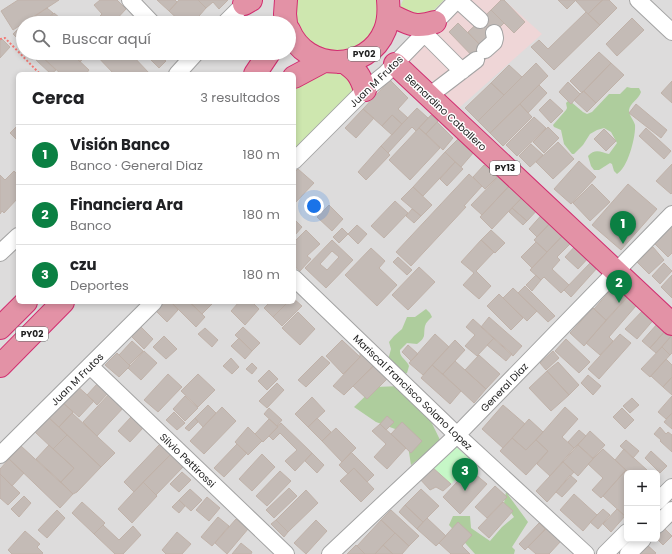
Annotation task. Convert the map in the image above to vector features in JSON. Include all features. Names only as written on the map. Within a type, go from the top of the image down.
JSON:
[{"type":"highway","points":[[390,9],[411,25],[429,27]]},
{"type":"highway","points":[[296,41],[305,51],[314,57],[339,61],[395,64],[390,9]]},
{"type":"highway","name":"PY02","points":[[296,76],[339,61],[361,56],[371,50],[385,31],[390,9]]},
{"type":"highway","points":[[256,72],[265,60]]},
{"type":"highway","points":[[339,61],[356,70],[361,77],[366,90]]},
{"type":"highway","name":"Bernardino Caballero","points":[[395,64],[672,324]]},
{"type":"highway","name":"PY02","points":[[0,328],[24,304]]},
{"type":"highway","name":"PY02","points":[[0,366],[61,304]]},
{"type":"street","points":[[130,0],[145,16]]},
{"type":"street","points":[[458,0],[480,20]]},
{"type":"street","name":"Juan M Frutos","points":[[296,159],[366,90],[395,64],[429,27],[458,0]]},
{"type":"street","points":[[638,0],[672,32]]},
{"type":"street","points":[[232,16],[248,1]]},
{"type":"street","points":[[429,27],[462,71]]},
{"type":"street","points":[[429,96],[481,55],[494,42],[494,34]]},
{"type":"street","points":[[178,72],[186,60]]},
{"type":"street","name":"General Diaz","points":[[330,554],[457,435],[672,214]]},
{"type":"street","points":[[0,253],[16,238]]},
{"type":"street","name":"Mariscal Francisco Solano Lopez","points":[[296,280],[457,435],[586,554]]},
{"type":"street","name":"Juan M Frutos","points":[[0,455],[152,304]]},
{"type":"street","name":"Silvio Pettirossi","points":[[90,366],[286,554]]},
{"type":"street","points":[[660,499],[672,487]]},
{"type":"street","points":[[660,522],[672,510]]},
{"type":"street","points":[[605,554],[624,535]]},
{"type":"street","points":[[628,554],[640,542]]},
{"type":"path","points":[[0,39],[5,38],[16,49]]},
{"type":"path","points":[[26,60],[38,72]]},
{"type":"shaded area","points":[[0,0],[672,0],[672,554],[0,554]]},
{"type":"shaded area","points":[[465,0],[504,0],[542,34],[459,108],[407,58]]},
{"type":"green space","points":[[295,0],[380,0],[381,13],[373,37],[352,52],[327,53],[305,40],[296,20],[296,16],[294,16]]},
{"type":"green space","points":[[403,0],[444,0],[429,15],[413,16],[400,7]]},
{"type":"green space","points":[[338,71],[349,73],[357,87],[296,147],[296,89],[320,75]]},
{"type":"green space","points":[[627,87],[639,88],[641,92],[629,110],[635,125],[635,130],[633,144],[628,159],[621,171],[617,174],[610,163],[599,170],[594,170],[588,156],[596,151],[609,154],[617,143],[611,132],[604,128],[597,130],[590,134],[583,145],[574,154],[572,154],[564,144],[561,130],[553,125],[566,110],[566,103],[568,101],[587,114],[592,112],[609,94],[620,94]]},
{"type":"green space","points":[[426,309],[432,317],[425,325],[423,338],[417,344],[407,343],[400,350],[402,357],[409,366],[407,373],[405,374],[388,360],[391,349],[389,342],[402,329],[407,317],[415,317]]},
{"type":"green space","points":[[402,386],[426,411],[441,442],[411,465],[406,433],[376,422],[354,407],[375,387]]},
{"type":"green space","points":[[454,445],[473,462],[451,484],[432,467]]},
{"type":"green space","points":[[506,492],[528,522],[512,547],[515,550],[514,554],[475,554],[449,525],[453,516],[470,516],[471,528],[490,541],[502,527],[514,517],[504,503]]},
{"type":"building","points":[[18,0],[59,0],[34,16],[16,16],[16,28],[13,30],[1,11]]},
{"type":"building","points":[[100,0],[117,0],[126,9],[120,16],[100,16],[102,14],[94,5]]},
{"type":"building","points":[[157,0],[175,0],[177,2],[169,11]]},
{"type":"building","points":[[179,0],[198,0],[206,8],[199,16],[174,16],[169,11]]},
{"type":"building","points":[[198,0],[228,0],[219,9],[213,2],[206,8]]},
{"type":"building","points":[[501,0],[504,0],[525,22],[514,33],[491,10]]},
{"type":"building","points":[[558,0],[576,0],[567,9]]},
{"type":"building","points":[[576,0],[603,0],[588,14]]},
{"type":"building","points":[[602,0],[609,0],[617,8],[600,25],[588,14]]},
{"type":"building","points":[[47,8],[53,13],[50,16],[35,16]]},
{"type":"building","points":[[491,10],[504,23],[481,46],[468,32]]},
{"type":"building","points":[[586,12],[600,25],[554,70],[531,47],[539,40],[548,49]]},
{"type":"building","points":[[632,18],[644,30],[617,56],[606,44]]},
{"type":"building","points":[[458,23],[490,55],[480,64],[449,32]]},
{"type":"building","points":[[2,39],[10,47],[0,58],[0,41]]},
{"type":"building","points":[[599,52],[611,63],[582,93],[570,81]]},
{"type":"building","points":[[36,60],[45,60],[56,70],[54,72],[49,72]]},
{"type":"building","points":[[46,60],[78,60],[89,70],[88,72],[59,72]]},
{"type":"building","points":[[101,60],[137,60],[148,72],[112,72]]},
{"type":"building","points":[[151,60],[166,61],[159,68]]},
{"type":"building","points":[[536,63],[548,76],[490,133],[478,121]]},
{"type":"building","points":[[611,63],[624,75],[596,103],[584,91]]},
{"type":"building","points":[[509,65],[522,77],[504,95],[491,83]]},
{"type":"building","points":[[390,80],[408,98],[398,109],[408,118],[402,124],[392,115],[382,126],[363,109]]},
{"type":"building","points":[[672,81],[672,103],[661,93]]},
{"type":"building","points":[[568,82],[580,94],[571,104],[559,92]]},
{"type":"building","points":[[491,83],[504,95],[478,121],[465,108]]},
{"type":"building","points":[[539,85],[547,93],[528,113],[520,104]]},
{"type":"building","points":[[583,91],[596,103],[587,112],[574,100]]},
{"type":"building","points":[[550,99],[563,111],[551,123],[539,110]]},
{"type":"building","points":[[520,104],[532,117],[503,146],[490,133]]},
{"type":"building","points":[[636,104],[667,130],[661,138],[629,113]]},
{"type":"building","points":[[417,108],[428,118],[416,131],[412,127],[388,153],[381,146]]},
{"type":"building","points":[[363,109],[374,118],[356,138],[345,128]]},
{"type":"building","points":[[392,115],[402,124],[392,135],[382,126]]},
{"type":"building","points":[[431,115],[438,121],[426,134],[419,128]]},
{"type":"building","points":[[534,117],[546,128],[517,156],[506,145]]},
{"type":"building","points":[[437,122],[453,138],[443,150],[426,134]]},
{"type":"building","points":[[16,127],[16,139],[10,133]]},
{"type":"building","points":[[548,127],[559,138],[544,153],[533,142]]},
{"type":"building","points":[[419,128],[440,148],[410,180],[389,160]]},
{"type":"building","points":[[646,128],[671,151],[664,159],[639,136]]},
{"type":"building","points":[[604,129],[616,141],[606,151],[594,139]]},
{"type":"building","points":[[459,138],[474,152],[461,167],[445,152]]},
{"type":"building","points":[[558,142],[574,159],[553,179],[536,162]]},
{"type":"building","points":[[531,144],[543,155],[530,167],[519,156]]},
{"type":"building","points":[[381,146],[390,155],[366,180],[358,172]]},
{"type":"building","points":[[445,152],[455,162],[423,196],[413,187]]},
{"type":"building","points":[[579,161],[596,177],[571,204],[554,189]]},
{"type":"building","points":[[455,162],[463,169],[447,186],[440,179]]},
{"type":"building","points":[[672,164],[672,193],[671,194],[656,181]]},
{"type":"building","points":[[484,165],[497,177],[485,189],[473,177]]},
{"type":"building","points":[[298,169],[314,183],[296,202],[296,171]]},
{"type":"building","points":[[14,171],[16,173],[16,200],[4,213],[2,211],[0,214],[0,175],[5,180]]},
{"type":"building","points":[[469,174],[482,186],[464,206],[466,207],[411,266],[396,252]]},
{"type":"building","points":[[501,174],[511,184],[482,215],[471,205]]},
{"type":"building","points":[[511,184],[524,195],[492,229],[480,217]]},
{"type":"building","points":[[592,184],[610,202],[590,221],[573,203]]},
{"type":"building","points":[[628,184],[657,209],[621,250],[592,225]]},
{"type":"building","points":[[413,187],[432,205],[421,216],[401,199]]},
{"type":"building","points":[[527,193],[541,206],[527,221],[512,208]]},
{"type":"building","points":[[395,201],[408,213],[384,238],[371,226]]},
{"type":"building","points":[[329,205],[343,219],[332,231],[317,217]]},
{"type":"building","points":[[512,208],[527,221],[523,225],[509,212]]},
{"type":"building","points":[[412,209],[421,216],[414,223],[406,216]]},
{"type":"building","points":[[545,211],[554,219],[537,237],[529,229]]},
{"type":"building","points":[[554,219],[567,231],[547,252],[534,240]]},
{"type":"building","points":[[296,221],[302,227],[296,234]]},
{"type":"building","points":[[357,225],[367,234],[358,244],[348,234]]},
{"type":"building","points":[[672,226],[672,253],[668,257],[654,243]]},
{"type":"building","points":[[342,228],[348,234],[339,243],[333,237]]},
{"type":"building","points":[[306,230],[320,244],[307,256],[311,259],[300,271],[296,268],[296,240]]},
{"type":"building","points":[[491,230],[505,243],[495,253],[481,240]]},
{"type":"building","points":[[566,232],[574,240],[557,257],[560,260],[552,269],[569,285],[561,293],[544,277],[541,280],[530,270]]},
{"type":"building","points":[[332,240],[353,260],[326,288],[305,268]],"holes":[[[332,251],[339,257],[327,270],[320,264]]]},
{"type":"building","points":[[481,240],[494,252],[476,271],[491,286],[479,299],[463,285],[474,273],[461,262]]},
{"type":"building","points":[[536,242],[547,252],[532,268],[521,257]]},
{"type":"building","points":[[578,243],[591,255],[578,269],[565,257]]},
{"type":"building","points":[[653,247],[664,260],[649,274],[637,262]]},
{"type":"building","points":[[371,248],[385,261],[379,268],[397,285],[377,306],[345,275]]},
{"type":"building","points":[[398,257],[412,270],[407,275],[393,262]]},
{"type":"building","points":[[592,261],[598,267],[571,297],[564,290]]},
{"type":"building","points":[[664,263],[672,271],[660,284],[652,276]]},
{"type":"building","points":[[419,267],[435,282],[408,310],[392,295]]},
{"type":"building","points":[[536,275],[541,280],[532,291],[526,285]]},
{"type":"building","points":[[672,275],[672,298],[661,287]]},
{"type":"building","points":[[615,285],[628,296],[606,320],[594,309]]},
{"type":"building","points":[[525,286],[555,316],[548,322],[518,293]]},
{"type":"building","points":[[513,288],[537,311],[527,321],[503,298]]},
{"type":"building","points":[[633,291],[642,299],[609,337],[613,341],[600,355],[586,343]]},
{"type":"building","points":[[499,294],[523,318],[511,330],[487,306]]},
{"type":"building","points":[[296,301],[302,306],[282,326],[273,317],[286,304],[296,304]]},
{"type":"building","points":[[159,304],[173,304],[178,310],[167,322],[154,309]]},
{"type":"building","points":[[173,304],[192,304],[205,317],[196,327]]},
{"type":"building","points":[[191,304],[212,304],[202,314]]},
{"type":"building","points":[[237,304],[254,304],[259,309],[245,325],[231,311]]},
{"type":"building","points":[[268,304],[286,304],[273,317],[264,308]]},
{"type":"building","points":[[646,307],[656,317],[637,339],[625,329]]},
{"type":"building","points":[[593,308],[606,320],[584,346],[570,333]]},
{"type":"building","points":[[298,312],[315,329],[300,345],[282,328]]},
{"type":"building","points":[[489,317],[522,346],[513,356],[481,327]]},
{"type":"building","points":[[473,319],[494,338],[477,356],[465,346],[475,335],[466,327]]},
{"type":"building","points":[[658,323],[666,330],[650,348],[642,341]]},
{"type":"building","points":[[140,326],[153,339],[144,349],[131,336]]},
{"type":"building","points":[[243,327],[260,343],[252,351],[235,335]]},
{"type":"building","points":[[205,328],[218,340],[212,347],[198,334]]},
{"type":"building","points":[[666,330],[672,335],[656,353],[650,348]]},
{"type":"building","points":[[435,334],[449,347],[423,375],[409,363]]},
{"type":"building","points":[[620,334],[631,343],[599,379],[588,369]]},
{"type":"building","points":[[672,335],[672,353],[670,355],[662,347]]},
{"type":"building","points":[[164,336],[177,349],[166,359],[153,347]]},
{"type":"building","points":[[239,338],[252,351],[245,359],[231,346]]},
{"type":"building","points":[[494,338],[512,354],[506,361],[487,345]]},
{"type":"building","points":[[566,339],[590,362],[579,373],[555,351]]},
{"type":"building","points":[[342,340],[360,357],[343,374],[326,356]]},
{"type":"building","points":[[455,340],[465,350],[443,374],[432,365]]},
{"type":"building","points":[[132,341],[143,351],[129,365],[119,355]]},
{"type":"building","points":[[408,345],[418,354],[411,361],[402,352]]},
{"type":"building","points":[[662,347],[670,355],[650,377],[641,369]]},
{"type":"building","points":[[144,351],[157,363],[141,380],[128,368]]},
{"type":"building","points":[[553,351],[559,358],[546,370],[540,363]]},
{"type":"building","points":[[117,353],[130,366],[119,377],[105,365]]},
{"type":"building","points":[[360,353],[373,366],[344,395],[333,386],[360,357]]},
{"type":"building","points":[[479,355],[500,374],[486,389],[465,370]]},
{"type":"building","points":[[322,356],[330,363],[306,387],[298,380]]},
{"type":"building","points":[[231,358],[239,367],[232,374],[223,366]]},
{"type":"building","points":[[666,359],[672,365],[672,377],[663,387],[651,376]]},
{"type":"building","points":[[455,361],[486,389],[474,403],[443,374]]},
{"type":"building","points":[[558,362],[579,385],[569,395],[547,371]]},
{"type":"building","points":[[252,363],[257,368],[252,374],[246,369]]},
{"type":"building","points":[[375,365],[388,378],[367,399],[353,386]]},
{"type":"building","points":[[432,365],[461,391],[450,404],[421,378]]},
{"type":"building","points":[[269,370],[278,379],[267,390],[258,381]]},
{"type":"building","points":[[547,371],[569,395],[551,411],[529,388]]},
{"type":"building","points":[[168,374],[182,387],[158,412],[144,400]]},
{"type":"building","points":[[198,374],[215,390],[198,407],[181,391]]},
{"type":"building","points":[[588,375],[601,386],[593,395],[581,383]]},
{"type":"building","points":[[672,377],[672,395],[663,387]]},
{"type":"building","points":[[277,383],[284,390],[267,408],[259,401]]},
{"type":"building","points":[[97,384],[108,393],[97,405],[87,395]]},
{"type":"building","points":[[76,385],[94,401],[79,417],[61,401]]},
{"type":"building","points":[[111,392],[125,406],[97,436],[83,422]]},
{"type":"building","points":[[185,396],[198,408],[185,421],[173,409]]},
{"type":"building","points":[[672,396],[672,413],[666,419],[658,412]]},
{"type":"building","points":[[312,397],[325,411],[308,427],[295,414]]},
{"type":"building","points":[[632,398],[639,405],[630,413],[623,406]]},
{"type":"building","points":[[61,401],[73,412],[59,427],[47,416]]},
{"type":"building","points":[[208,405],[216,413],[203,427],[195,418]]},
{"type":"building","points":[[503,405],[525,424],[503,448],[482,429]]},
{"type":"building","points":[[222,407],[236,421],[204,454],[190,441]]},
{"type":"building","points":[[565,407],[578,419],[562,437],[574,448],[550,476],[537,464],[548,451],[536,440]]},
{"type":"building","points":[[269,408],[282,420],[277,426],[264,414]]},
{"type":"building","points":[[622,408],[634,420],[625,429],[613,417]]},
{"type":"building","points":[[174,412],[185,423],[177,430],[166,420]]},
{"type":"building","points":[[72,413],[115,453],[101,467],[59,427]]},
{"type":"building","points":[[672,413],[672,429],[664,422]]},
{"type":"building","points":[[387,416],[394,422],[386,430],[380,424]]},
{"type":"building","points":[[131,417],[143,428],[130,442],[118,431]]},
{"type":"building","points":[[49,418],[67,435],[53,449],[35,432]]},
{"type":"building","points":[[195,418],[198,422],[189,431],[185,428]]},
{"type":"building","points":[[317,418],[331,432],[322,441],[308,427]]},
{"type":"building","points":[[269,419],[278,427],[263,442],[255,434]]},
{"type":"building","points":[[529,419],[543,432],[526,450],[512,438]]},
{"type":"building","points":[[402,422],[422,441],[411,453],[391,434]]},
{"type":"building","points":[[281,423],[312,453],[295,471],[285,461],[297,450],[280,433],[273,440],[269,436]]},
{"type":"building","points":[[380,424],[406,448],[387,469],[374,457],[386,444],[372,431]]},
{"type":"building","points":[[248,427],[262,441],[248,455],[235,442]]},
{"type":"building","points":[[660,427],[666,434],[668,432],[672,435],[672,452],[654,434]]},
{"type":"building","points":[[336,428],[356,448],[342,462],[322,441]]},
{"type":"building","points":[[579,430],[586,436],[574,448],[568,442]]},
{"type":"building","points":[[590,431],[605,445],[593,458],[578,445]]},
{"type":"building","points":[[67,435],[101,467],[77,492],[73,494],[61,482],[74,468],[53,449]]},
{"type":"building","points":[[512,438],[526,450],[536,440],[548,451],[526,475],[500,451]]},
{"type":"building","points":[[626,440],[639,451],[633,458],[620,446]]},
{"type":"building","points":[[160,444],[171,454],[134,492],[124,482]]},
{"type":"building","points":[[237,444],[247,453],[224,477],[214,468]]},
{"type":"building","points":[[49,445],[74,468],[61,482],[36,459]]},
{"type":"building","points":[[578,445],[593,459],[578,476],[563,462]]},
{"type":"building","points":[[21,446],[73,494],[60,508],[9,459]]},
{"type":"building","points":[[603,449],[626,470],[624,470],[624,472],[601,498],[592,490],[603,478],[588,464]]},
{"type":"building","points":[[624,449],[647,470],[626,470],[615,460]]},
{"type":"building","points":[[651,451],[667,466],[660,473],[660,470],[657,470],[645,458]]},
{"type":"building","points":[[351,452],[374,475],[367,482],[354,468],[348,474],[339,465]]},
{"type":"building","points":[[312,453],[324,465],[317,473],[305,461]]},
{"type":"building","points":[[171,454],[184,466],[156,495],[143,482]]},
{"type":"building","points":[[262,454],[275,467],[252,491],[239,479]]},
{"type":"building","points":[[9,459],[24,473],[12,486],[0,474],[0,469]]},
{"type":"building","points":[[563,462],[574,472],[547,502],[536,491]]},
{"type":"building","points":[[432,467],[451,484],[443,491],[436,487],[430,490],[419,478]]},
{"type":"building","points":[[354,468],[374,489],[361,502],[340,481]]},
{"type":"building","points":[[469,469],[487,484],[460,514],[443,497]]},
{"type":"building","points":[[280,471],[291,481],[267,506],[256,496]]},
{"type":"building","points":[[182,472],[191,480],[179,492],[170,484]]},
{"type":"building","points":[[624,472],[624,515],[603,496]]},
{"type":"building","points":[[0,474],[20,493],[8,505],[0,498]]},
{"type":"building","points":[[570,475],[577,481],[562,497],[556,492]]},
{"type":"building","points":[[143,482],[157,496],[132,523],[118,509]]},
{"type":"building","points":[[495,486],[507,497],[487,518],[475,507]]},
{"type":"building","points":[[289,488],[297,496],[274,518],[266,510]]},
{"type":"building","points":[[190,489],[202,500],[191,511],[179,500]]},
{"type":"building","points":[[421,489],[439,506],[423,522],[405,505]]},
{"type":"building","points":[[306,490],[318,503],[288,532],[276,520]]},
{"type":"building","points":[[574,494],[597,515],[583,531],[560,510]]},
{"type":"building","points":[[24,496],[31,503],[19,517],[11,509]]},
{"type":"building","points":[[207,497],[220,508],[209,521],[196,510]]},
{"type":"building","points":[[179,500],[185,506],[179,513],[172,507]]},
{"type":"building","points":[[82,502],[105,523],[94,534],[72,513]]},
{"type":"building","points":[[503,502],[513,511],[489,538],[478,528]]},
{"type":"building","points":[[405,505],[423,522],[417,529],[399,512]]},
{"type":"building","points":[[603,509],[610,515],[598,529],[590,522]]},
{"type":"building","points":[[617,509],[624,515],[624,517],[611,532],[603,524]]},
{"type":"building","points":[[57,510],[65,518],[47,538],[38,530]]},
{"type":"building","points":[[391,510],[419,536],[409,546],[381,520]]},
{"type":"building","points":[[218,517],[229,526],[212,546],[201,537]]},
{"type":"building","points":[[427,518],[446,536],[436,546],[417,529]]},
{"type":"building","points":[[236,519],[248,529],[227,554],[215,543]]},
{"type":"building","points":[[276,520],[288,532],[284,537],[271,524]]},
{"type":"building","points":[[316,520],[327,531],[306,554],[294,543]]},
{"type":"building","points":[[381,520],[395,533],[375,554],[365,554],[357,546]]},
{"type":"building","points":[[458,522],[472,535],[462,546],[470,554],[451,554],[439,543]]},
{"type":"building","points":[[539,523],[545,529],[525,550],[519,544]]},
{"type":"building","points":[[103,525],[119,540],[133,526],[141,535],[123,554],[115,554],[94,534]]},
{"type":"building","points":[[663,527],[672,536],[663,545],[660,542],[660,530]]},
{"type":"building","points":[[547,528],[561,541],[549,554],[536,554],[528,547]]},
{"type":"building","points":[[25,531],[40,544],[37,547],[43,553],[42,554],[12,554],[8,550]]},
{"type":"building","points":[[177,532],[191,544],[182,554],[166,554],[162,550]]},
{"type":"building","points":[[395,533],[409,546],[402,554],[393,554],[383,545]]},
{"type":"building","points":[[241,543],[252,552],[251,554],[232,554]]},
{"type":"building","points":[[645,543],[656,553],[634,554]]},
{"type":"building","points":[[356,545],[365,554],[347,554]]},
{"type":"building","points":[[383,545],[393,554],[375,554]]},
{"type":"place","name":"Visión Banco","points":[[623,244]]},
{"type":"place","name":"Financiera Ara","points":[[619,303]]},
{"type":"place","name":"czu","points":[[465,491]]}]
